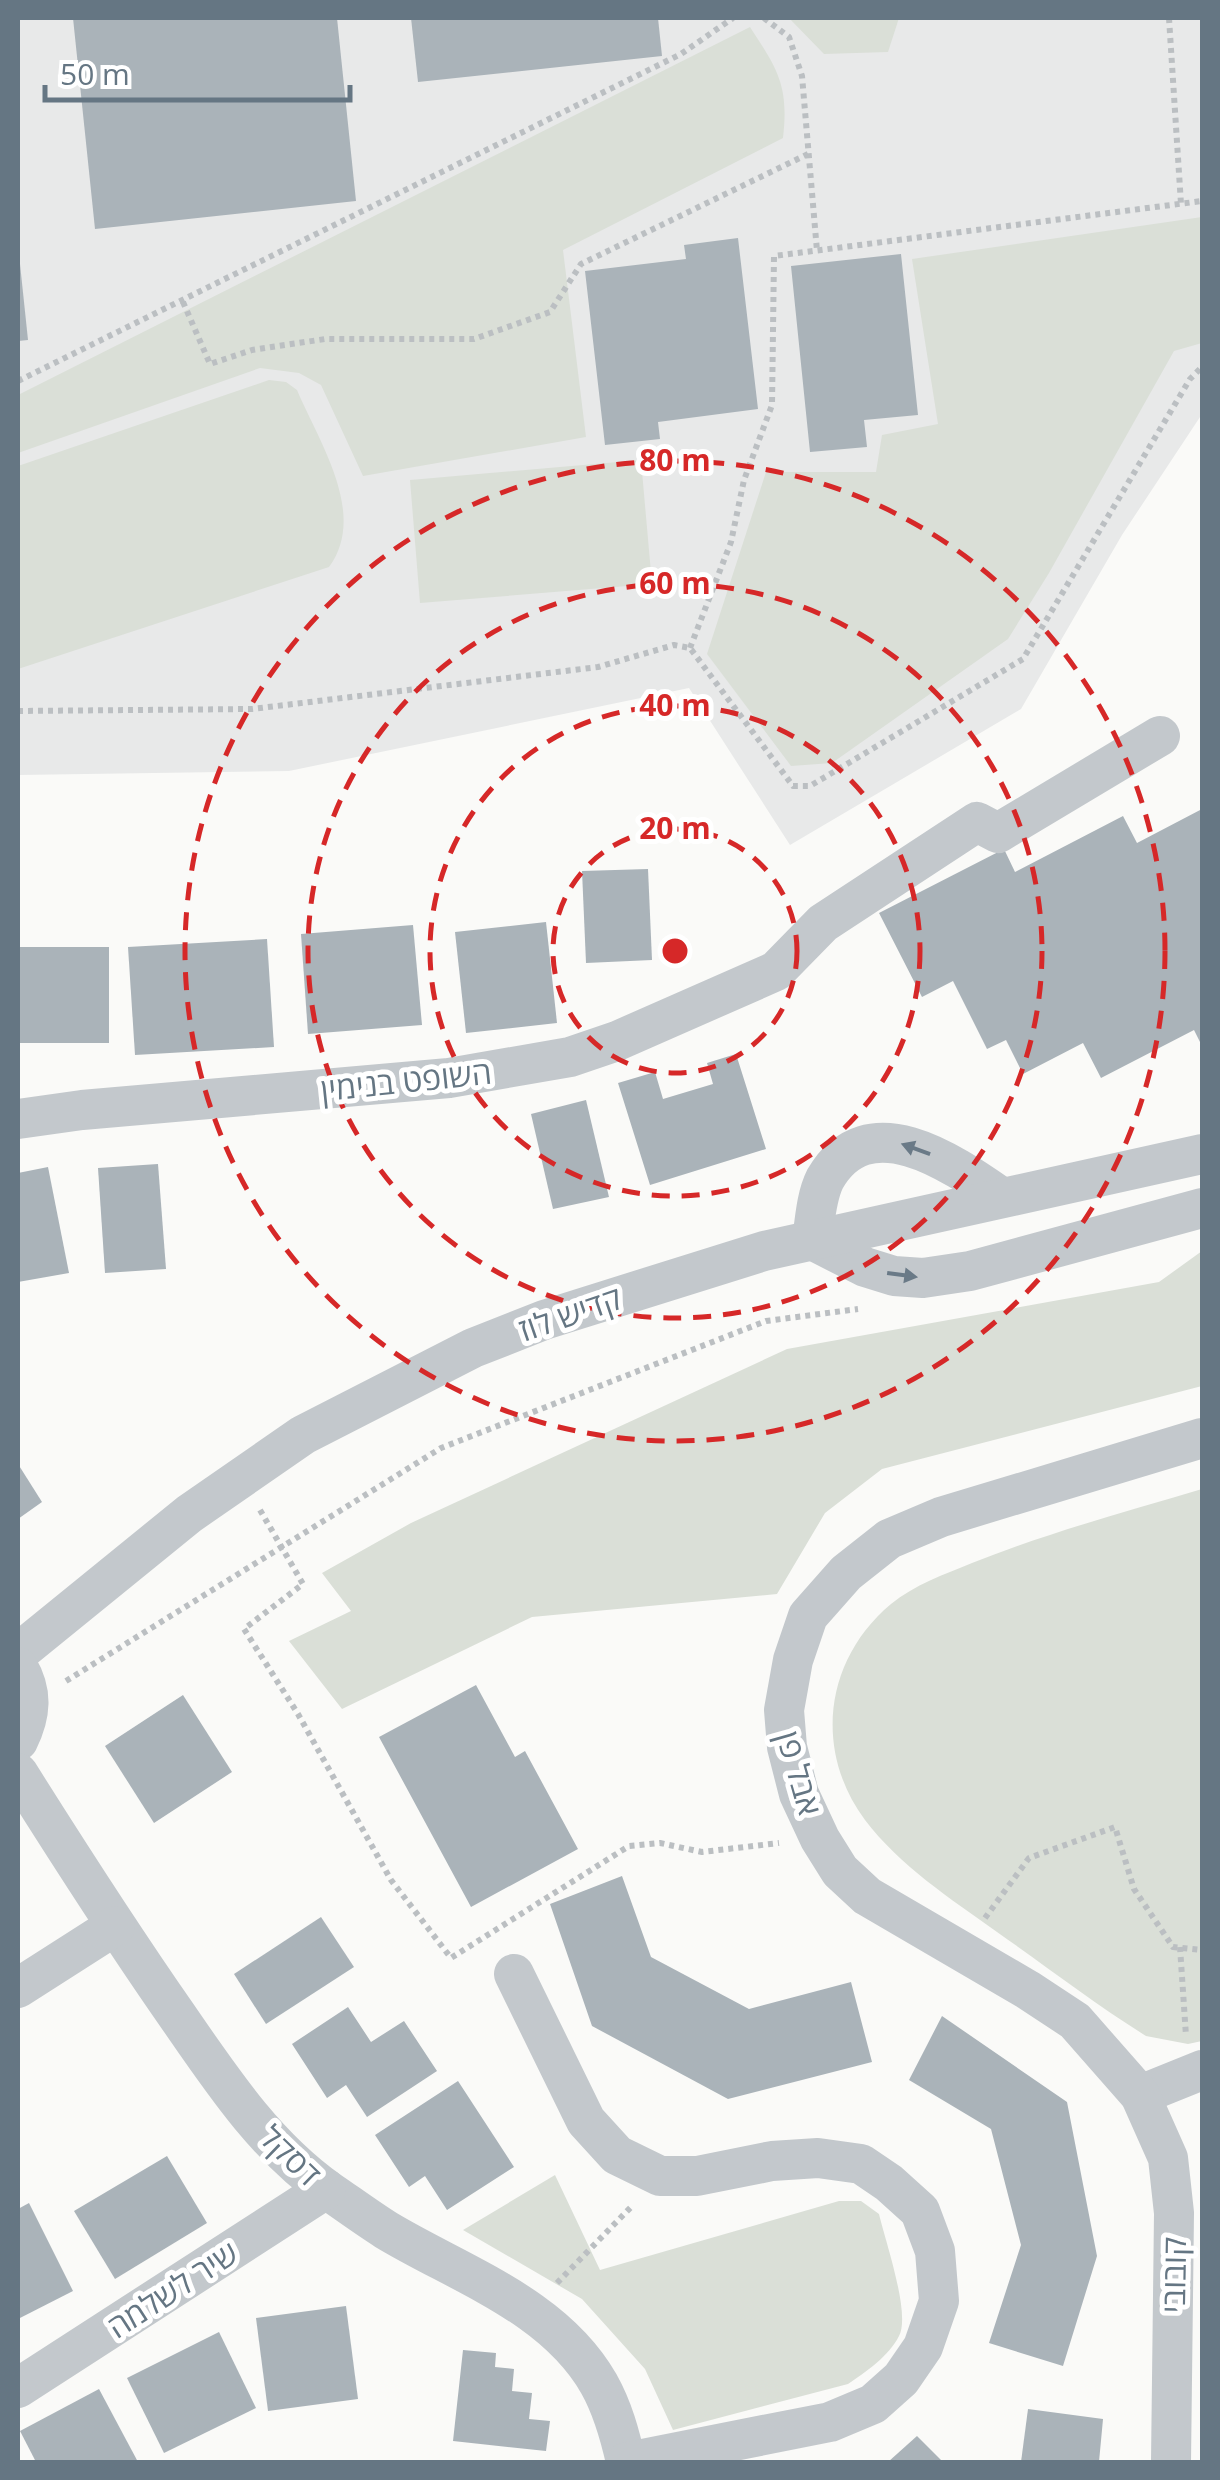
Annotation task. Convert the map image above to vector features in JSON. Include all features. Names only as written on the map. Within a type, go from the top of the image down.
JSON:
[{"type":"street","name":"השופט בנימין","points":[[18,1119],[449,1078],[570,1057],[617,1041],[776,970],[822,923],[977,822],[998,833],[1160,736]]},
{"type":"street","points":[[1001,1197],[914,1146],[876,1143],[853,1150],[824,1180],[812,1240],[864,1267],[894,1276],[923,1278],[970,1272],[1202,1208]]},
{"type":"street","name":"קדיש לוז","points":[[18,1653],[189,1514],[303,1435],[473,1348],[640,1289],[812,1240],[1202,1154]]},
{"type":"street","name":"אבל פן","points":[[1140,2095],[1075,2021],[867,1896],[840,1872],[800,1794],[786,1748],[784,1710],[793,1660],[808,1616],[846,1573],[889,1539],[941,1517],[1202,1438]]},
{"type":"street","points":[[18,1667],[28,1688],[23,1724]]},
{"type":"street","name":"דסקל","points":[[18,1772],[115,1926],[276,2148],[326,2189],[385,2229],[530,2310],[568,2344],[598,2382],[617,2422],[626,2462]]},
{"type":"street","points":[[18,1988],[115,1926]]},
{"type":"street","points":[[514,1974],[586,2121],[617,2155],[660,2176],[697,2176],[772,2161],[818,2158],[861,2164],[920,2210],[935,2251],[938,2301],[923,2348],[901,2379],[874,2404],[830,2422],[626,2462]]},
{"type":"street","points":[[1140,2095],[1195,2073]]},
{"type":"street","name":"קובובי","points":[[1140,2095],[1168,2158],[1174,2214],[1171,2462]]},
{"type":"street","name":"שיר לשלמה","points":[[18,2388],[326,2189]]},
{"type":"path","points":[[18,381],[682,54],[733,18]]},
{"type":"path","points":[[764,18],[789,37],[802,76],[817,250]]},
{"type":"path","points":[[1169,18],[1181,204]]},
{"type":"path","points":[[184,302],[210,364],[252,350],[324,339],[474,339],[550,312],[581,264],[808,154]]},
{"type":"path","points":[[690,648],[731,542],[744,480],[772,406],[774,256],[1202,201]]},
{"type":"path","points":[[18,711],[252,708],[598,667],[674,645],[690,648],[793,786],[810,786],[1023,659],[1190,379],[1202,367]]},
{"type":"path","points":[[23,1724],[88,1666],[441,1448],[766,1321],[867,1307]]},
{"type":"path","points":[[240,1479],[304,1584],[244,1628],[298,1714],[391,1880],[452,1958],[629,1846],[660,1843],[702,1852],[820,1839]]},
{"type":"path","points":[[960,1952],[1030,1858],[1115,1828],[1134,1889],[1173,1947],[1202,1950]]},
{"type":"path","points":[[1180,1948],[1195,2073]]},
{"type":"path","points":[[530,2310],[660,2176]]},
{"type":"shaded area","points":[[18,18],[1202,18],[1202,414],[1122,535],[1021,709],[790,845],[689,688],[289,771],[18,775]]},
{"type":"shaded area","points":[[789,18],[899,18],[888,52],[824,54]]},
{"type":"shaded area","points":[[750,27],[768,55],[783,91],[783,138],[563,250],[586,437],[363,476],[321,385],[299,373],[260,368],[18,453],[18,395]]},
{"type":"shaded area","points":[[1202,217],[1202,343],[1174,351],[1008,639],[832,763],[791,766],[707,654],[766,472],[876,472],[882,435],[938,424],[912,259]]},
{"type":"shaded area","points":[[269,380],[286,382],[297,390],[336,478],[344,524],[340,546],[329,567],[18,669],[18,466]]},
{"type":"shaded area","points":[[641,460],[652,584],[420,603],[410,480]]},
{"type":"shaded area","points":[[1202,1251],[1202,1386],[882,1469],[825,1513],[777,1594],[532,1617],[342,1709],[289,1641],[351,1611],[322,1573],[411,1523],[787,1349],[1159,1282]]},
{"type":"shaded area","points":[[1202,1489],[1202,2041],[1188,2044],[1146,2036],[910,1867],[879,1837],[848,1793],[833,1735],[840,1678],[852,1651],[869,1626],[900,1597],[930,1580],[1000,1552]]},
{"type":"shaded area","points":[[555,2175],[600,2270],[839,2201],[861,2201],[879,2214],[900,2295],[899,2336],[883,2357],[848,2384],[673,2430],[645,2369],[582,2299],[463,2230]]},
{"type":"building","points":[[73,18],[337,18],[356,201],[95,229]]},
{"type":"building","points":[[411,18],[658,18],[662,56],[418,82]]},
{"type":"building","points":[[738,238],[758,409],[658,422],[660,439],[605,445],[585,271],[686,259],[684,245]]},
{"type":"building","points":[[901,254],[918,415],[864,420],[867,447],[810,452],[791,266]]},
{"type":"building","points":[[18,264],[28,340],[18,341]]},
{"type":"building","points":[[1202,809],[1202,1046],[1194,1030],[1101,1078],[1083,1043],[1023,1074],[1006,1040],[987,1049],[953,981],[922,997],[879,913],[1004,849],[1015,872],[1123,816],[1137,843]]},
{"type":"building","points":[[648,869],[652,960],[586,963],[582,871]]},
{"type":"building","points":[[546,922],[557,1023],[466,1033],[455,932]]},
{"type":"building","points":[[413,925],[422,1025],[308,1034],[301,934]]},
{"type":"building","points":[[267,939],[274,1047],[135,1055],[128,947]]},
{"type":"building","points":[[18,947],[109,947],[109,1043],[18,1043]]},
{"type":"building","points":[[736,1054],[766,1149],[650,1185],[618,1083],[655,1072],[663,1099],[713,1084],[707,1063]]},
{"type":"building","points":[[586,1100],[609,1197],[553,1209],[531,1114]]},
{"type":"building","points":[[158,1164],[166,1269],[105,1273],[98,1168]]},
{"type":"building","points":[[48,1167],[69,1273],[18,1282],[18,1173]]},
{"type":"building","points":[[18,1464],[42,1502],[18,1519]]},
{"type":"building","points":[[476,1685],[515,1757],[525,1751],[578,1849],[471,1907],[379,1737]]},
{"type":"building","points":[[183,1695],[232,1772],[154,1823],[105,1746]]},
{"type":"building","points":[[622,1876],[651,1957],[749,2009],[851,1982],[872,2062],[728,2099],[592,2026],[550,1904]]},
{"type":"building","points":[[321,1917],[354,1967],[266,2024],[234,1974]]},
{"type":"building","points":[[348,2007],[371,2042],[404,2021],[437,2071],[367,2117],[346,2085],[327,2098],[292,2044]]},
{"type":"building","points":[[942,2016],[1067,2102],[1097,2256],[1063,2366],[989,2343],[1021,2245],[991,2129],[909,2080]]},
{"type":"building","points":[[458,2081],[514,2167],[447,2210],[425,2176],[409,2187],[375,2135]]},
{"type":"building","points":[[167,2156],[207,2223],[115,2279],[74,2211]]},
{"type":"building","points":[[29,2203],[73,2291],[18,2319],[18,2209]]},
{"type":"building","points":[[346,2306],[358,2399],[268,2411],[256,2318]]},
{"type":"building","points":[[219,2332],[256,2408],[164,2453],[127,2378]]},
{"type":"building","points":[[463,2350],[496,2353],[495,2367],[514,2369],[512,2391],[532,2393],[529,2419],[550,2421],[546,2451],[453,2441]]},
{"type":"building","points":[[99,2389],[138,2462],[36,2462],[20,2431]]},
{"type":"building","points":[[1028,2409],[1103,2419],[1099,2462],[1021,2462]]},
{"type":"building","points":[[917,2436],[943,2462],[888,2462]]}]
